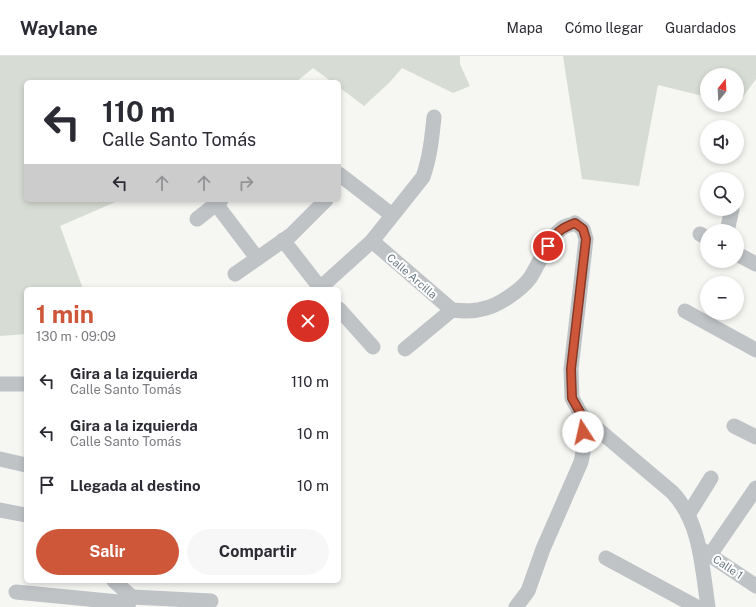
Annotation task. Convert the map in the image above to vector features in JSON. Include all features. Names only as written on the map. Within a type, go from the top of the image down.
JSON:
[{"type":"street","points":[[322,287],[372,241],[423,177],[431,145],[434,117]]},
{"type":"street","points":[[342,180],[392,215]]},
{"type":"street","points":[[197,219],[217,202],[257,258]]},
{"type":"street","points":[[235,274],[292,234],[324,202]]},
{"type":"street","points":[[405,349],[452,310],[466,312],[484,309],[519,290],[529,278],[552,238],[563,228],[575,223],[583,229],[586,239],[571,369],[572,398],[582,416],[680,500],[705,552],[708,607]]},
{"type":"street","points":[[283,240],[320,287]]},
{"type":"street","name":"Calle Arcilla","points":[[372,241],[452,310]]},
{"type":"street","points":[[744,257],[754,261]]},
{"type":"street","points":[[341,311],[373,347]]},
{"type":"street","points":[[685,311],[756,350]]},
{"type":"street","points":[[0,384],[24,384]]},
{"type":"street","points":[[516,607],[528,591],[543,549],[581,462],[584,447],[582,416]]},
{"type":"street","points":[[734,426],[756,437]]},
{"type":"street","points":[[0,459],[24,465]]},
{"type":"street","points":[[688,515],[711,478]]},
{"type":"street","points":[[705,552],[756,488]]},
{"type":"street","points":[[0,510],[24,515]]},
{"type":"street","name":"Calle 1","points":[[705,552],[756,586]]},
{"type":"street","points":[[606,558],[697,607]]},
{"type":"street","points":[[115,583],[129,602]]},
{"type":"street","points":[[16,592],[129,602],[211,601]]},
{"type":"shaded area","points":[[0,56],[460,56],[460,64],[470,86],[453,93],[402,68],[389,83],[364,106],[341,89],[341,80],[329,80],[313,68],[298,80],[24,80],[24,202],[115,202],[60,226],[82,287],[24,287],[24,334],[0,336]]},
{"type":"shaded area","points":[[563,56],[756,56],[756,79],[744,95],[744,68],[700,68],[700,95],[658,85],[639,186],[582,179]]},
{"type":"route","points":[[548,246],[552,238],[563,228],[575,223],[583,229],[586,239],[571,369],[572,398],[582,416],[583,432]]}]
